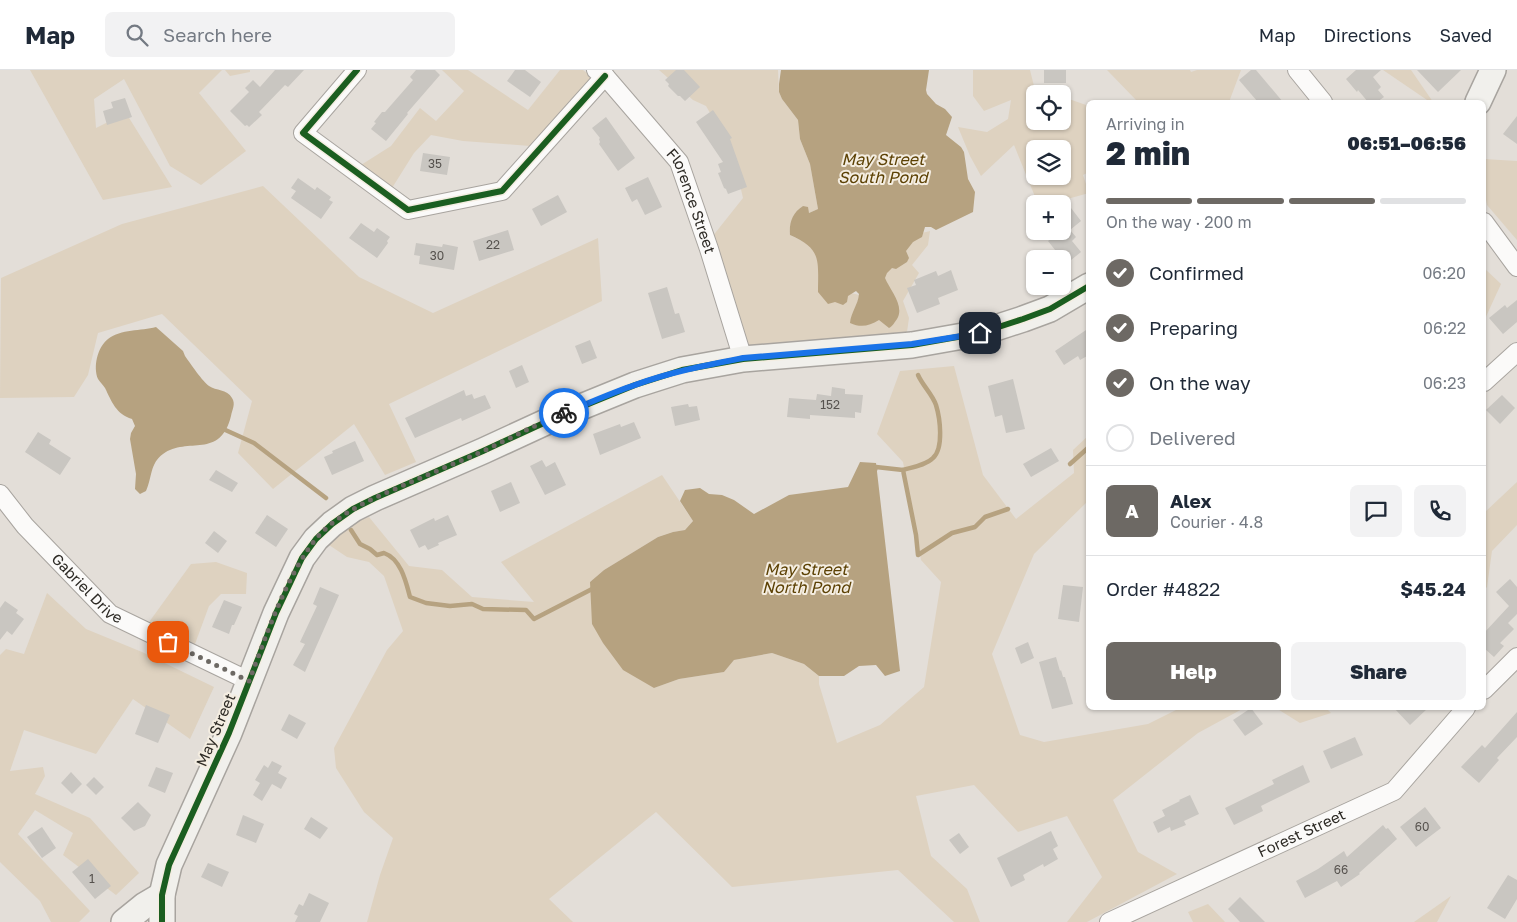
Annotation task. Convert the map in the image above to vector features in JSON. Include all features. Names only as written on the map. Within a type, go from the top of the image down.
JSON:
[{"type":"street","points":[[357,70],[303,133],[408,210],[502,191],[601,73]]},
{"type":"street","points":[[1297,70],[1321,100]]},
{"type":"street","points":[[1479,100],[1493,70]]},
{"type":"street","name":"Florence Street","points":[[601,73],[679,162],[710,248],[743,358]]},
{"type":"street","points":[[1486,225],[1517,267]]},
{"type":"street","name":"May Street","points":[[162,922],[162,895],[169,864],[220,754],[276,613],[302,558],[321,534],[353,509],[558,416],[635,384],[682,370],[743,358],[912,344],[980,333],[1050,309],[1086,288]]},
{"type":"street","points":[[1486,380],[1517,352]]},
{"type":"street","name":"Gabriel Drive","points":[[0,494],[25,526],[110,614],[249,681]]},
{"type":"street","points":[[1486,688],[1517,657]]},
{"type":"street","name":"Forest Street","points":[[1109,922],[1394,791],[1460,710]]},
{"type":"street","points":[[124,922],[145,905],[162,895]]},
{"type":"shaded area","points":[[30,70],[222,70],[199,93],[246,151],[201,185],[170,166],[124,79],[94,99],[96,128],[126,113],[172,187],[103,200]]},
{"type":"shaded area","points":[[225,70],[250,70],[250,72],[230,76]]},
{"type":"shaded area","points":[[442,70],[468,70],[528,110],[560,70],[583,70],[592,77],[530,146],[463,141],[431,135],[414,153],[392,188],[361,165],[391,146],[420,108],[436,121],[464,91]]},
{"type":"shaded area","points":[[659,70],[778,70],[779,92],[798,120],[800,139],[810,164],[818,209],[809,213],[803,206],[792,219],[790,235],[806,243],[816,255],[819,276],[818,291],[832,289],[869,297],[870,273],[918,234],[930,231],[928,245],[912,265],[919,273],[903,301],[909,318],[907,332],[850,341],[806,341],[753,350],[729,328],[712,237],[743,198],[736,168],[721,132],[706,106],[693,100]]},
{"type":"shaded area","points":[[973,70],[1030,70],[1034,85],[1026,85],[1026,130],[1071,130],[1071,100],[1086,105],[1086,174],[1083,175],[1086,184],[1086,194],[1071,198],[1071,195],[1034,195],[1030,185],[1071,185],[1071,140],[1026,140],[1026,174],[1014,145],[981,176],[958,127],[987,132],[1008,119],[1011,100],[984,111],[973,96]]},
{"type":"shaded area","points":[[1107,70],[1190,70],[1191,72],[1197,70],[1241,70],[1230,100],[1136,100]]},
{"type":"shaded area","points":[[1383,70],[1411,70],[1432,100],[1427,100]]},
{"type":"shaded area","points":[[1486,159],[1517,161],[1517,240],[1487,205]]},
{"type":"shaded area","points":[[263,186],[359,277],[433,313],[598,238],[602,301],[389,404],[416,462],[385,475],[354,424],[273,489],[238,453],[252,401],[162,314],[98,333],[88,375],[74,397],[0,398],[1,278],[122,224]]},
{"type":"shaded area","points":[[1486,270],[1501,284],[1486,317]]},
{"type":"shaded area","points":[[954,366],[983,475],[1016,519],[1074,473],[1073,450],[1086,438],[1086,503],[1034,554],[992,654],[1020,735],[1044,742],[1148,724],[1176,710],[1240,710],[1198,733],[1113,800],[1138,852],[1177,874],[1087,922],[1067,922],[1102,877],[1067,816],[1018,832],[974,785],[916,796],[931,856],[967,889],[980,922],[954,922],[898,870],[732,887],[656,812],[549,899],[573,922],[367,922],[393,838],[364,812],[336,768],[334,748],[387,650],[403,631],[384,576],[369,562],[347,557],[326,543],[352,523],[369,517],[409,566],[442,570],[472,597],[534,602],[501,562],[662,475],[693,521],[685,530],[658,537],[604,570],[590,582],[654,688],[679,679],[724,672],[734,660],[772,653],[804,664],[819,676],[819,684],[837,743],[880,725],[924,687],[941,582],[921,560],[903,462],[877,434],[900,371]]},
{"type":"shaded area","points":[[1517,482],[1517,525],[1492,551],[1486,588],[1486,511]]},
{"type":"shaded area","points":[[216,562],[247,573],[246,594],[221,594],[209,606],[195,644],[147,625],[191,564]]},
{"type":"shaded area","points":[[47,593],[86,629],[142,652],[214,687],[190,739],[133,699],[96,754],[24,730],[10,771],[43,767],[45,776],[35,794],[90,818],[139,873],[116,895],[63,855],[73,833],[35,810],[18,834],[90,911],[79,922],[51,922],[40,901],[0,862],[0,655],[6,649],[24,654]]},
{"type":"shaded area","points":[[1279,710],[1328,710],[1331,713],[1300,723]]},
{"type":"shaded area","points":[[1451,896],[1437,922],[1414,922]]},
{"type":"shaded area","points":[[1208,904],[1225,922],[1193,922],[1188,912]]},
{"type":"water","name":"May Street South Pond","points":[[781,70],[929,70],[927,94],[952,117],[946,135],[961,147],[964,152],[968,179],[975,192],[973,212],[936,230],[931,227],[925,227],[922,237],[913,242],[906,251],[909,258],[907,262],[896,269],[892,268],[887,273],[885,278],[896,298],[899,309],[897,319],[889,328],[879,320],[865,326],[850,323],[859,294],[856,291],[848,296],[847,302],[843,305],[835,302],[828,304],[818,292],[818,264],[813,251],[808,245],[790,235],[792,219],[799,209],[803,206],[808,207],[809,213],[818,209],[810,164],[800,139],[798,120],[779,92]]},
{"type":"water","points":[[156,327],[183,351],[206,384],[230,395],[234,405],[226,430],[219,438],[211,443],[173,449],[163,454],[153,466],[146,491],[140,494],[135,489],[136,474],[130,439],[135,426],[132,419],[118,411],[112,403],[105,388],[98,379],[96,363],[101,347],[113,336],[119,333]]},
{"type":"water","name":"May Street North Pond","points":[[860,462],[876,463],[900,671],[885,676],[876,665],[859,666],[844,676],[819,676],[804,664],[772,653],[734,660],[724,672],[679,679],[654,688],[623,670],[592,624],[590,582],[604,570],[658,537],[685,530],[693,521],[680,501],[685,490],[700,488],[709,494],[722,495],[734,500],[754,514],[789,495],[848,487]]},
{"type":"building","points":[[275,70],[304,70],[288,87],[285,85],[259,112],[262,115],[249,127],[245,126],[230,111],[249,92],[245,88],[253,80],[260,87]]},
{"type":"building","points":[[416,70],[435,70],[440,75],[386,141],[371,129],[382,112],[385,112],[413,80],[410,77]]},
{"type":"building","points":[[515,70],[525,70],[541,82],[530,97],[507,81]]},
{"type":"building","points":[[676,70],[684,70],[700,87],[685,101],[668,86],[669,84],[665,80]]},
{"type":"building","points":[[1044,70],[1066,70],[1066,83],[1044,83]]},
{"type":"building","points":[[1251,70],[1256,70],[1281,100],[1256,100],[1239,80]]},
{"type":"building","points":[[1356,70],[1381,70],[1373,77],[1381,87],[1378,90],[1384,97],[1380,100],[1366,100],[1346,79]]},
{"type":"building","points":[[1417,70],[1461,70],[1438,92]]},
{"type":"building","points":[[125,98],[132,117],[107,125],[103,111],[113,108],[111,102]]},
{"type":"building","points":[[713,110],[732,138],[730,139],[747,187],[728,194],[718,173],[721,172],[718,164],[723,162],[696,122]]},
{"type":"building","points":[[1517,116],[1517,144],[1503,134]]},
{"type":"building","points":[[606,117],[635,158],[618,171],[599,144],[600,138],[592,128]]},
{"type":"building","points":[[423,153],[450,157],[447,175],[420,171]]},
{"type":"building","points":[[648,177],[662,207],[645,215],[637,199],[632,202],[625,188]]},
{"type":"building","points":[[298,178],[315,190],[317,187],[331,197],[329,200],[333,202],[321,219],[291,198],[296,191],[291,188]]},
{"type":"building","points":[[558,195],[567,212],[541,226],[532,209]]},
{"type":"building","points":[[1071,208],[1081,221],[1071,229]]},
{"type":"building","points":[[361,223],[374,232],[377,228],[390,237],[377,258],[349,238]]},
{"type":"building","points":[[508,230],[514,250],[479,261],[473,241]]},
{"type":"building","points":[[1071,231],[1076,237],[1072,241],[1081,252],[1071,260],[1071,250],[1055,250],[1048,241],[1071,240]]},
{"type":"building","points":[[416,243],[442,247],[443,244],[458,247],[454,270],[419,264],[420,256],[414,255]]},
{"type":"building","points":[[951,270],[958,290],[938,298],[940,304],[917,313],[907,288],[916,285],[914,280],[936,271],[938,276]]},
{"type":"building","points":[[667,287],[675,314],[679,313],[685,332],[662,339],[648,293]]},
{"type":"building","points":[[1517,300],[1517,322],[1503,334],[1489,318],[1505,305],[1507,308]]},
{"type":"building","points":[[1086,330],[1086,357],[1080,360],[1078,356],[1064,365],[1055,351]]},
{"type":"building","points":[[590,340],[597,358],[582,364],[575,346]]},
{"type":"building","points":[[522,365],[529,382],[516,388],[509,371]]},
{"type":"building","points":[[1013,379],[1025,429],[1006,433],[1002,415],[995,417],[988,386]]},
{"type":"building","points":[[832,387],[845,389],[845,394],[863,395],[861,413],[855,412],[855,418],[810,415],[810,419],[787,417],[789,398],[816,400],[817,394],[831,396]]},
{"type":"building","points":[[464,390],[466,396],[472,394],[474,399],[485,395],[491,408],[462,421],[461,418],[415,438],[405,418]]},
{"type":"building","points":[[1502,395],[1515,408],[1500,424],[1486,410]]},
{"type":"building","points":[[688,404],[689,407],[697,406],[700,420],[675,426],[671,407]]},
{"type":"building","points":[[634,422],[641,438],[600,455],[593,434],[620,424],[621,427]]},
{"type":"building","points":[[38,432],[51,440],[49,444],[71,458],[60,475],[25,452]]},
{"type":"building","points":[[355,441],[364,461],[332,475],[324,457],[333,453],[332,451]]},
{"type":"building","points":[[1051,448],[1059,461],[1031,477],[1023,464]]},
{"type":"building","points":[[542,460],[546,467],[555,462],[566,485],[545,495],[530,466]]},
{"type":"building","points":[[216,470],[238,483],[232,492],[209,480]]},
{"type":"building","points":[[511,482],[520,503],[500,512],[491,491]]},
{"type":"building","points":[[267,515],[288,529],[276,547],[255,533]]},
{"type":"building","points":[[448,515],[457,535],[438,543],[439,545],[428,550],[425,545],[419,548],[410,530],[434,518],[435,521]]},
{"type":"building","points":[[214,531],[227,541],[218,553],[205,543]]},
{"type":"building","points":[[1510,579],[1517,587],[1517,614],[1508,623],[1514,629],[1500,643],[1504,646],[1494,657],[1486,650],[1486,631],[1509,606],[1496,592]]},
{"type":"building","points":[[1063,585],[1083,587],[1079,622],[1058,619]]},
{"type":"building","points":[[320,587],[339,595],[305,672],[293,665],[305,644],[300,642],[317,606],[313,604]]},
{"type":"building","points":[[224,600],[242,607],[229,634],[212,627]]},
{"type":"building","points":[[5,601],[18,610],[16,613],[24,619],[12,635],[7,631],[0,640],[0,608]]},
{"type":"building","points":[[1028,642],[1034,658],[1021,664],[1015,648]]},
{"type":"building","points":[[1056,657],[1060,671],[1063,677],[1065,677],[1073,704],[1052,709],[1039,662]]},
{"type":"building","points":[[146,705],[170,715],[158,743],[135,734]]},
{"type":"building","points":[[1248,710],[1252,710],[1263,724],[1245,736],[1233,720]]},
{"type":"building","points":[[1396,710],[1426,710],[1410,725]]},
{"type":"building","points":[[1517,712],[1517,737],[1497,758],[1499,760],[1479,783],[1461,767],[1482,745],[1485,748]]},
{"type":"building","points":[[289,714],[306,723],[297,739],[281,730]]},
{"type":"building","points":[[1355,737],[1363,755],[1331,769],[1323,751]]},
{"type":"building","points":[[272,761],[282,766],[278,773],[287,778],[281,789],[272,784],[262,801],[253,795],[260,783],[255,780],[264,765],[268,768]]},
{"type":"building","points":[[1303,765],[1310,782],[1261,806],[1263,811],[1234,825],[1225,808],[1274,784],[1272,780]]},
{"type":"building","points":[[156,767],[173,773],[165,793],[148,786]]},
{"type":"building","points":[[71,772],[82,784],[72,794],[61,783]]},
{"type":"building","points":[[94,777],[104,787],[96,795],[86,785]]},
{"type":"building","points":[[1190,795],[1199,814],[1184,821],[1186,825],[1171,831],[1170,827],[1158,833],[1153,822],[1165,816],[1162,810]]},
{"type":"building","points":[[138,802],[151,815],[145,826],[134,831],[121,818]]},
{"type":"building","points":[[1425,807],[1441,828],[1416,847],[1400,827]]},
{"type":"building","points":[[243,815],[264,824],[256,843],[236,835]]},
{"type":"building","points":[[311,817],[328,828],[320,839],[304,829]]},
{"type":"building","points":[[1383,825],[1397,839],[1360,874],[1341,887],[1337,881],[1305,898],[1296,881],[1344,851],[1347,857]]},
{"type":"building","points":[[42,827],[56,848],[42,858],[27,837]]},
{"type":"building","points":[[1051,831],[1058,846],[1053,849],[1058,859],[1044,867],[1043,864],[1023,875],[1025,880],[1011,887],[997,858]]},
{"type":"building","points":[[959,833],[969,847],[960,854],[949,840]]},
{"type":"building","points":[[88,859],[111,886],[95,899],[72,872]]},
{"type":"building","points":[[208,863],[229,872],[222,887],[201,877]]},
{"type":"building","points":[[1508,875],[1517,880],[1517,899],[1505,919],[1487,908]]},
{"type":"building","points":[[309,893],[329,903],[320,922],[295,922],[298,916],[294,914],[299,904],[303,906]]},
{"type":"building","points":[[1240,897],[1265,922],[1240,922],[1228,909]]},
{"type":"waterway","points":[[903,470],[927,462],[933,458],[939,447],[940,425],[936,405],[918,375]]},
{"type":"waterway","points":[[221,428],[254,443],[326,498]]},
{"type":"waterway","points":[[1070,464],[1086,450]]},
{"type":"waterway","points":[[875,470],[876,467],[903,470],[916,535],[918,555],[952,533],[975,527],[985,517],[1008,509]]},
{"type":"waterway","points":[[351,530],[360,544],[377,555],[384,553],[395,560],[402,572],[410,597],[426,603],[450,606],[472,604],[483,609],[526,610],[534,619],[594,588]]},
{"type":"cycle path","points":[[357,70],[303,133],[408,210],[502,191],[605,76]]},
{"type":"cycle path","points":[[162,922],[162,895],[169,865],[229,733],[276,613],[302,558],[316,539],[332,524],[353,509],[559,416],[635,385],[682,370],[743,359],[912,345],[980,333],[1050,309],[1086,288]]},
{"type":"way so far","points":[[168,642],[249,681],[276,613],[302,558],[316,539],[332,524],[353,509],[375,498],[564,413]]},
{"type":"route","points":[[564,413],[635,384],[682,370],[716,363],[743,358],[912,344],[980,333]]}]
